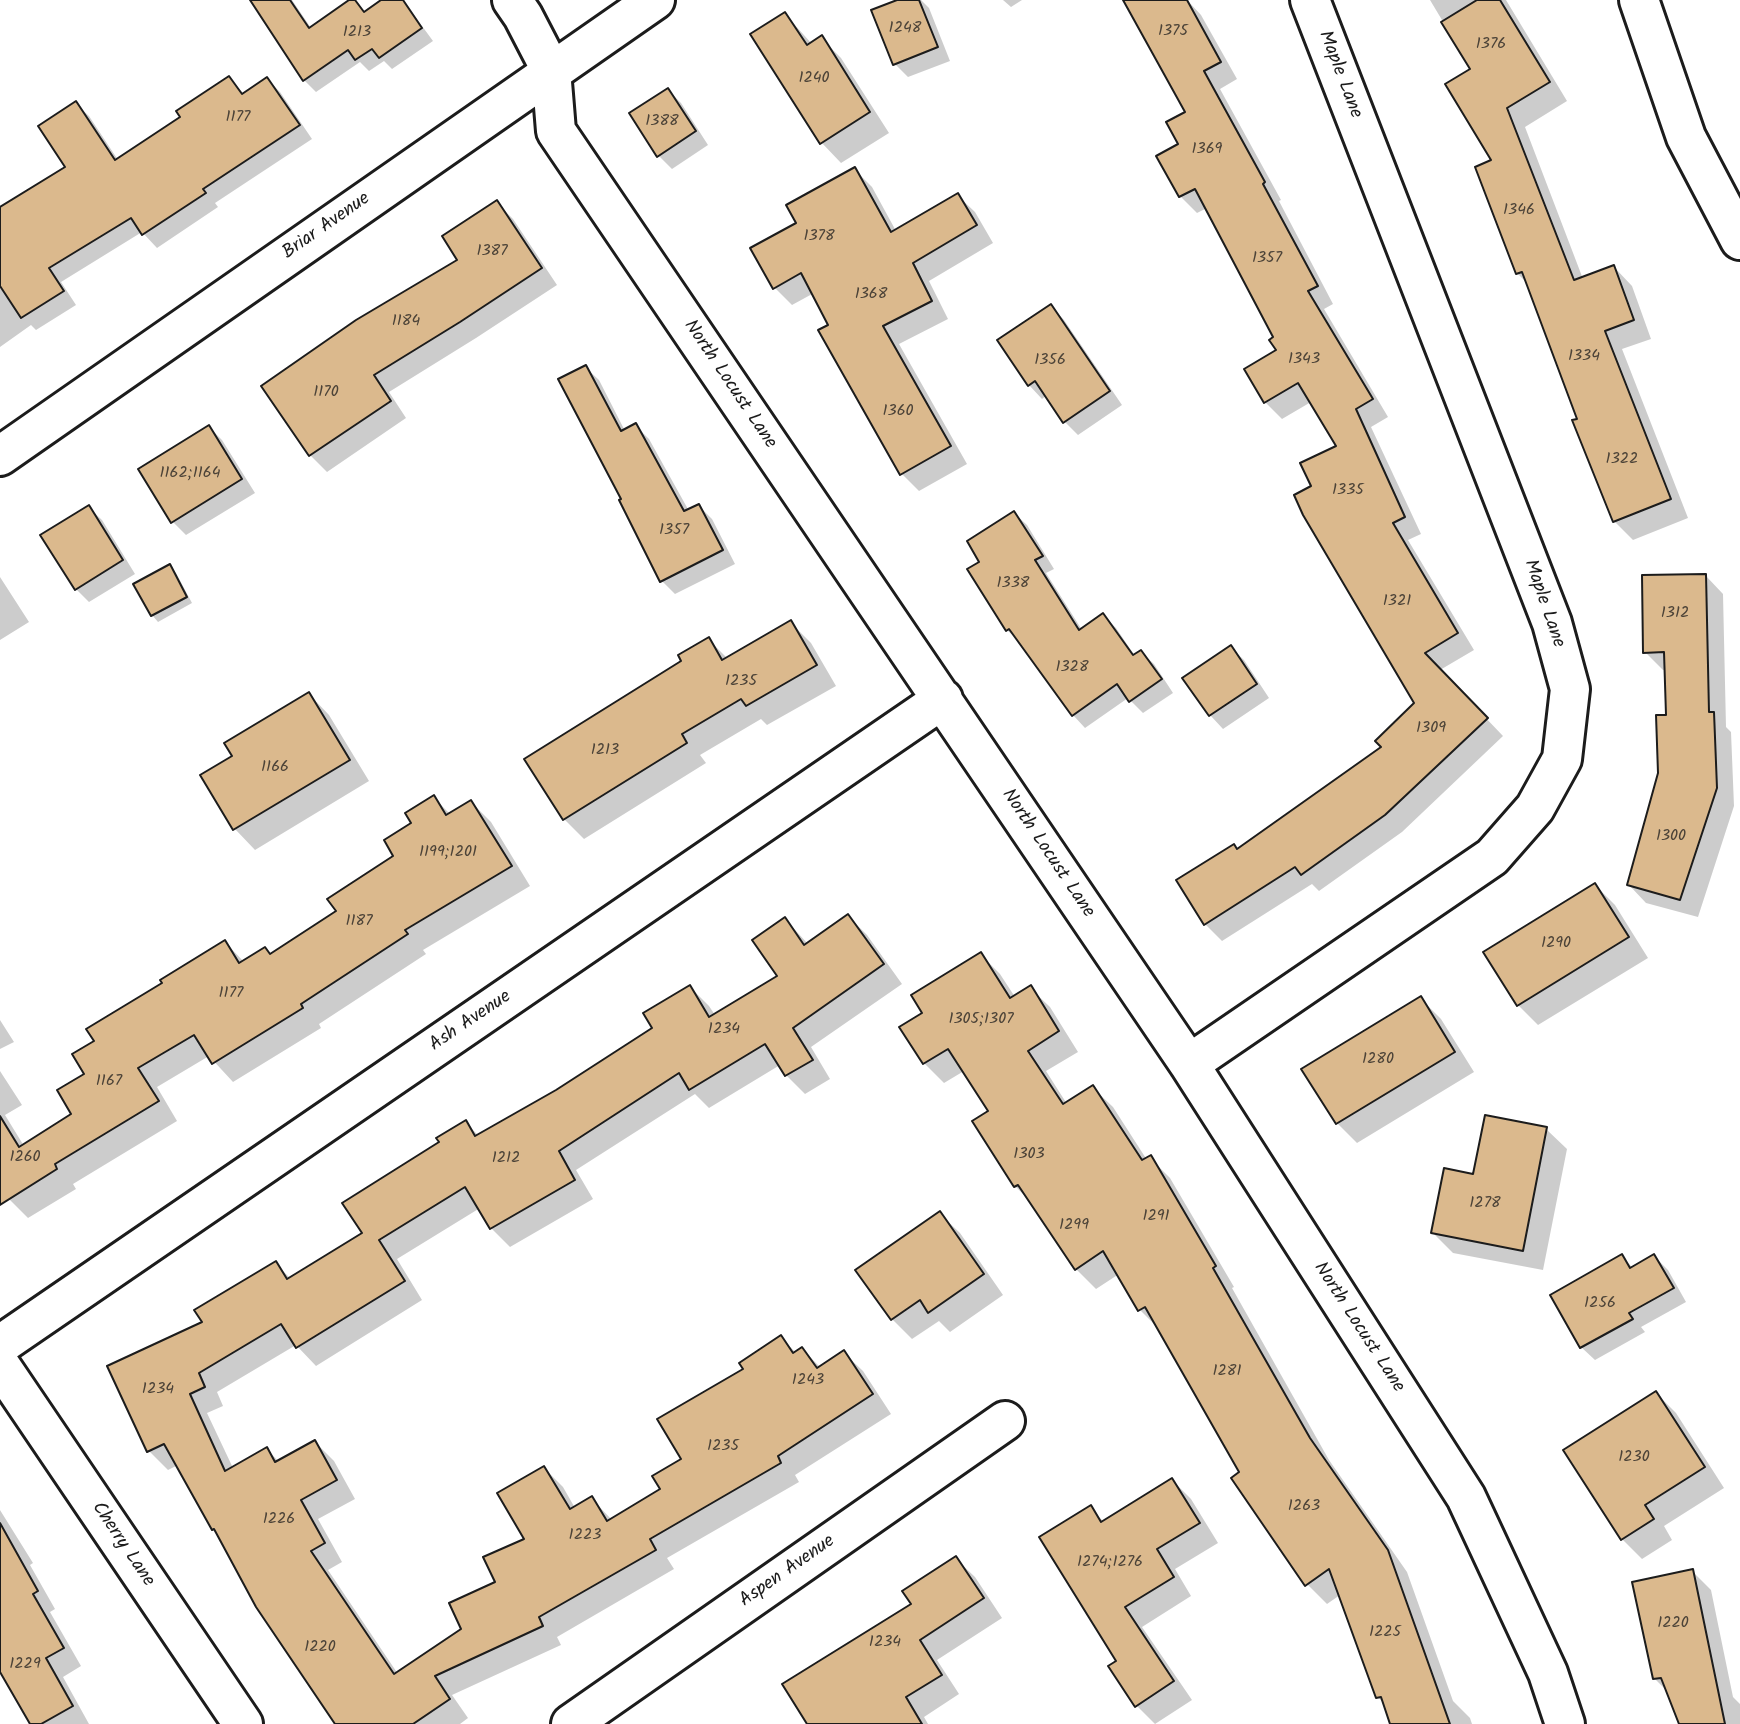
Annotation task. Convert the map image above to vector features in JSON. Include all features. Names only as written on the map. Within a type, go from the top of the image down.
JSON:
[{"type":"street","name":"North Locust Lane","points":[[512,0],[551,70],[556,131],[1189,1064],[1465,1497],[1548,1673],[1565,1724]]},
{"type":"street","name":"Briar Avenue","points":[[0,456],[655,0]]},
{"type":"street","name":"Maple Lane","points":[[1189,1064],[1492,857],[1535,808],[1562,759],[1570,689],[1552,623],[1310,0]]},
{"type":"street","points":[[1639,0],[1686,136],[1740,240]]},
{"type":"street","name":"Ash Avenue","points":[[0,1345],[943,699]]},
{"type":"street","name":"Cherry Lane","points":[[0,1365],[243,1724]]},
{"type":"street","name":"Aspen Avenue","points":[[570,1724],[1005,1420]]},
{"type":"building","points":[[250,0],[290,0],[309,28],[349,0],[355,0],[364,12],[381,0],[403,0],[422,28],[379,58],[372,49],[355,60],[348,50],[303,81]]},
{"type":"building","points":[[897,0],[919,0],[938,47],[893,65],[871,10]]},
{"type":"building","points":[[1123,0],[1187,0],[1221,62],[1204,71],[1318,286],[1308,291],[1373,399],[1356,409],[1405,517],[1393,523],[1458,633],[1425,653],[1488,718],[1385,815],[1301,875],[1295,867],[1204,925],[1176,880],[1234,844],[1237,849],[1381,747],[1375,741],[1414,703],[1303,515],[1294,495],[1311,486],[1300,463],[1336,446],[1298,383],[1264,403],[1244,369],[1276,350],[1269,340],[1273,337],[1195,189],[1179,197],[1156,156],[1178,144],[1166,122],[1185,112]]},
{"type":"building","points":[[1477,0],[1500,0],[1550,82],[1507,108],[1574,280],[1614,265],[1634,320],[1605,331],[1671,499],[1613,522],[1572,420],[1577,419],[1522,272],[1516,274],[1475,167],[1491,160],[1445,84],[1470,69],[1441,22]]},
{"type":"building","points":[[785,12],[807,45],[822,35],[870,112],[820,144],[750,34]]},
{"type":"building","points":[[229,76],[242,94],[267,77],[300,125],[203,189],[206,193],[142,235],[131,218],[49,268],[64,291],[21,318],[0,286],[0,207],[65,167],[38,126],[76,101],[115,160],[180,117],[176,111]]},
{"type":"building","points":[[668,88],[696,131],[657,157],[629,113]]},
{"type":"building","points":[[855,167],[891,232],[958,193],[977,225],[913,263],[932,301],[883,326],[951,446],[900,475],[818,330],[828,325],[801,273],[773,289],[750,248],[796,223],[786,205]]},
{"type":"building","points":[[497,200],[542,268],[374,375],[391,401],[309,456],[261,386],[356,320],[457,260],[442,236]]},
{"type":"building","points":[[1051,304],[1110,391],[1063,423],[1035,381],[1028,386],[997,340]]},
{"type":"building","points":[[586,365],[621,431],[636,423],[684,511],[699,504],[723,550],[660,582],[619,500],[621,499],[558,379]]},
{"type":"building","points":[[209,425],[242,479],[171,523],[138,469]]},
{"type":"building","points":[[89,505],[123,560],[75,590],[40,535]]},
{"type":"building","points":[[1014,511],[1043,556],[1035,560],[1079,630],[1103,613],[1133,655],[1141,650],[1162,679],[1129,702],[1117,684],[1072,716],[1009,629],[1006,631],[967,569],[979,562],[967,541]]},
{"type":"building","points":[[170,564],[187,597],[151,616],[133,584]]},
{"type":"building","points":[[1706,574],[1709,712],[1714,712],[1717,788],[1680,900],[1627,885],[1658,773],[1656,715],[1666,715],[1664,652],[1643,653],[1642,575]]},
{"type":"building","points":[[791,620],[817,665],[746,706],[741,699],[682,734],[687,743],[563,820],[524,759],[681,661],[678,655],[709,637],[722,660]]},
{"type":"building","points":[[1231,645],[1257,684],[1209,716],[1182,678]]},
{"type":"building","points":[[309,692],[350,760],[233,830],[200,775],[232,756],[224,743]]},
{"type":"building","points":[[434,795],[446,815],[471,800],[512,866],[405,930],[408,934],[301,1004],[303,1008],[212,1064],[194,1035],[138,1068],[159,1101],[55,1164],[57,1169],[0,1205],[0,1116],[19,1147],[71,1114],[57,1090],[84,1074],[72,1054],[94,1041],[86,1029],[162,983],[160,980],[225,940],[239,963],[265,947],[270,954],[336,911],[327,899],[393,856],[384,840],[411,823],[405,813]]},
{"type":"building","points":[[1595,883],[1629,937],[1517,1006],[1483,952]]},
{"type":"building","points":[[848,914],[884,964],[793,1028],[813,1060],[785,1076],[765,1044],[689,1090],[679,1073],[559,1151],[575,1180],[490,1229],[465,1187],[379,1240],[405,1281],[296,1348],[281,1324],[199,1373],[205,1387],[190,1394],[225,1471],[267,1447],[275,1462],[315,1440],[337,1480],[301,1500],[325,1543],[311,1551],[394,1674],[461,1629],[449,1603],[495,1582],[483,1557],[524,1539],[497,1493],[544,1466],[570,1509],[592,1496],[607,1521],[660,1489],[652,1476],[681,1459],[657,1419],[743,1369],[739,1363],[781,1335],[793,1353],[802,1347],[817,1368],[844,1350],[873,1394],[778,1456],[781,1463],[650,1539],[656,1550],[539,1617],[543,1626],[435,1676],[450,1699],[413,1724],[335,1724],[256,1607],[164,1444],[147,1452],[107,1366],[202,1322],[194,1310],[276,1261],[287,1279],[362,1233],[342,1203],[439,1142],[436,1138],[466,1120],[475,1136],[556,1090],[652,1028],[643,1013],[690,985],[709,1017],[777,976],[752,940],[785,917],[804,945]]},
{"type":"building","points":[[981,952],[1010,998],[1031,985],[1059,1031],[1028,1051],[1063,1104],[1093,1085],[1142,1160],[1151,1155],[1216,1266],[1213,1268],[1310,1438],[1388,1550],[1450,1724],[1390,1724],[1381,1697],[1376,1698],[1329,1569],[1305,1586],[1231,1478],[1239,1472],[1145,1307],[1138,1311],[1103,1251],[1075,1270],[1018,1185],[1014,1187],[972,1121],[988,1111],[948,1049],[923,1064],[899,1027],[922,1013],[911,995]]},
{"type":"building","points":[[1421,996],[1455,1052],[1336,1124],[1301,1069]]},
{"type":"building","points":[[1485,1115],[1547,1127],[1523,1251],[1431,1233],[1444,1168],[1473,1174]]},
{"type":"building","points":[[940,1211],[984,1274],[928,1313],[920,1300],[891,1320],[855,1270]]},
{"type":"building","points":[[1622,1254],[1630,1268],[1654,1254],[1674,1288],[1629,1313],[1633,1319],[1580,1348],[1550,1295]]},
{"type":"building","points":[[1656,1391],[1705,1467],[1645,1505],[1654,1519],[1621,1540],[1563,1450]]},
{"type":"building","points":[[1172,1478],[1200,1523],[1157,1549],[1174,1577],[1125,1607],[1174,1681],[1135,1707],[1108,1666],[1116,1661],[1039,1537],[1091,1505],[1101,1522]]},
{"type":"building","points":[[0,1523],[38,1591],[33,1594],[64,1648],[46,1658],[73,1706],[41,1724],[30,1724],[0,1672]]},
{"type":"building","points":[[956,1556],[984,1598],[920,1640],[942,1675],[906,1697],[922,1724],[807,1724],[782,1684],[911,1604],[902,1591]]},
{"type":"building","points":[[1693,1569],[1725,1724],[1679,1724],[1661,1678],[1653,1679],[1632,1582]]}]
